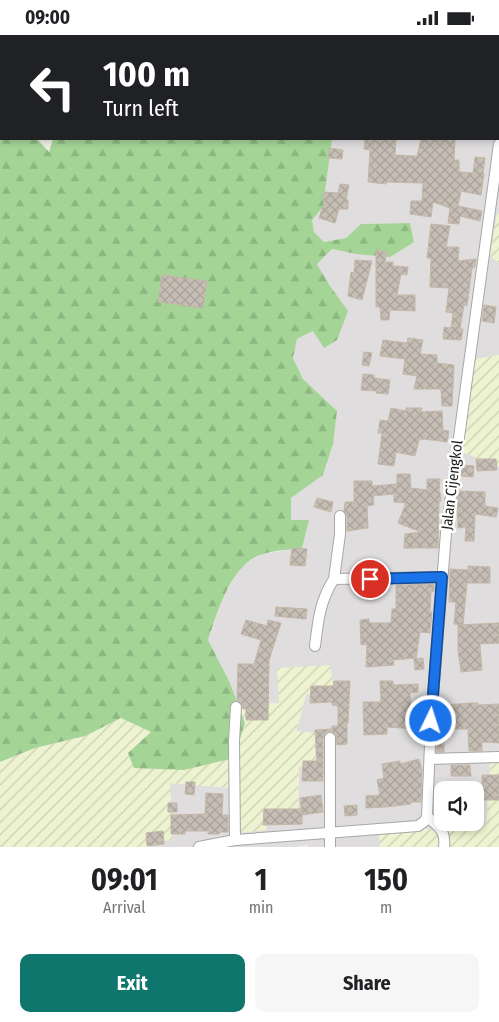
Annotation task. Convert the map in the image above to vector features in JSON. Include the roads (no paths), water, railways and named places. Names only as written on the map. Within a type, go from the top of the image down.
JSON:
[{"type":"street","name":"Jalan Cijengkol","points":[[427,816],[431,721],[442,577],[452,481],[496,189],[499,144]]},
{"type":"street","points":[[315,646],[321,605],[326,591],[334,579],[340,533],[340,516]]},
{"type":"street","points":[[334,579],[442,577]]},
{"type":"street","points":[[236,707],[234,741],[236,840]]},
{"type":"street","points":[[330,738],[330,847]]},
{"type":"street","points":[[430,759],[499,757]]},
{"type":"street","points":[[199,847],[236,840],[418,826],[425,821],[427,816],[444,832],[444,847]]}]
